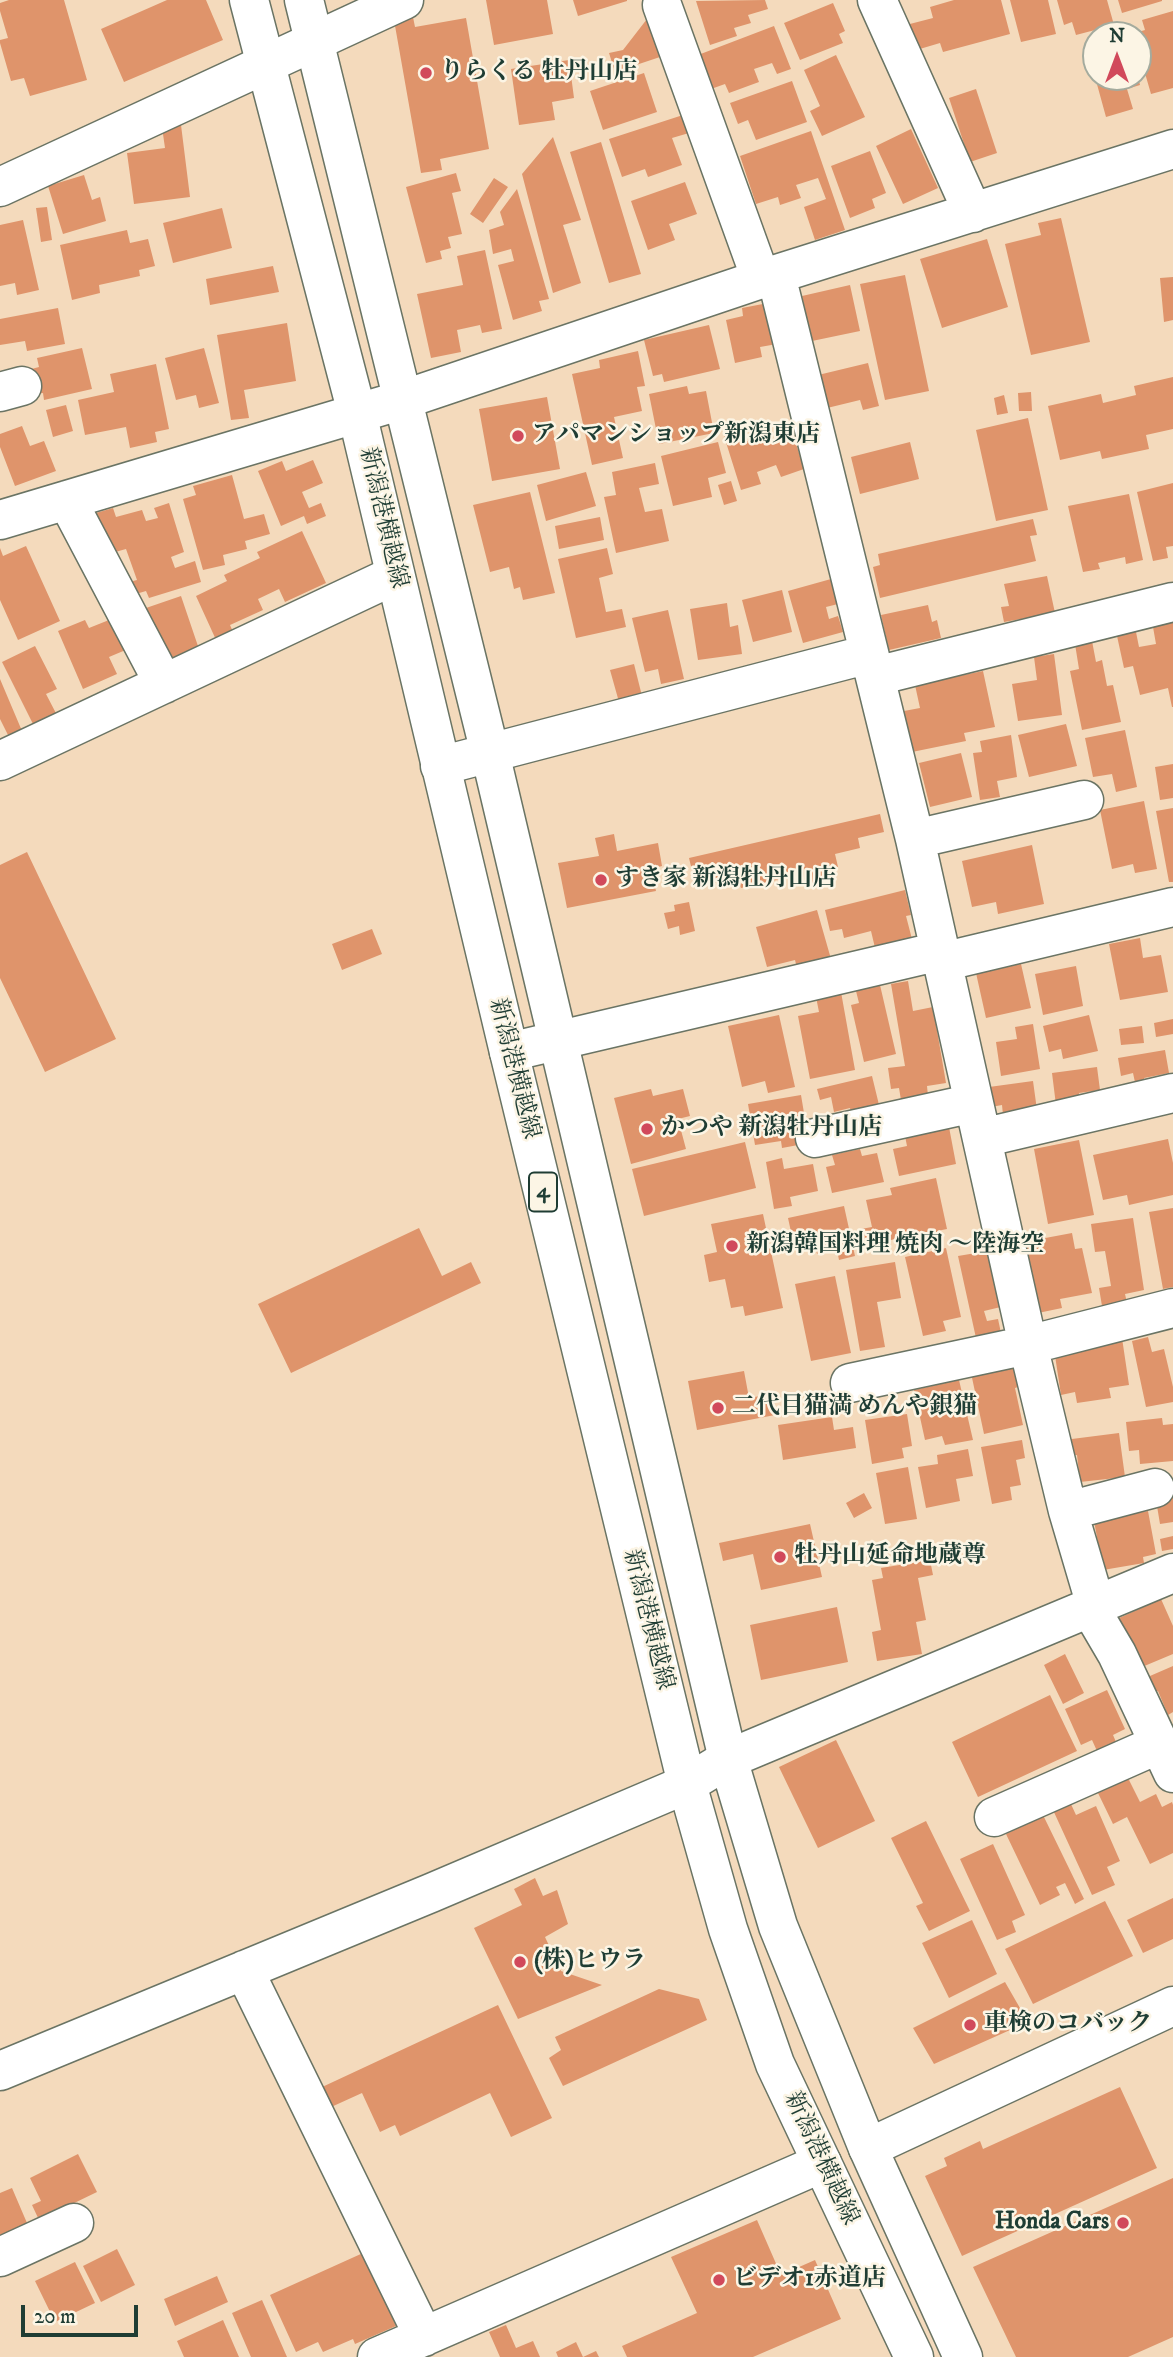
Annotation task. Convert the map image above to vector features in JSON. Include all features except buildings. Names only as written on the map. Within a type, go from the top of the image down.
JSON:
[{"type":"street","name":"新潟港横越線","points":[[250,0],[357,413],[687,1784],[728,1928],[775,2064],[914,2357]]},
{"type":"street","name":"新潟港横越線","points":[[304,0],[490,753],[728,1759],[778,1926],[868,2148],[962,2357]]},
{"type":"street","points":[[0,187],[404,0]]},
{"type":"street","points":[[877,0],[973,213]]},
{"type":"street","points":[[662,5],[769,277],[873,665],[915,839],[1028,1345],[1093,1607],[1166,1758],[994,1817]]},
{"type":"street","points":[[0,520],[402,400],[769,277],[1173,149]]},
{"type":"street","points":[[67,500],[164,684]]},
{"type":"street","points":[[0,761],[395,575]]},
{"type":"street","points":[[440,766],[873,665],[1173,602]]},
{"type":"street","points":[[915,839],[1084,800]]},
{"type":"street","points":[[509,1052],[1173,907]]},
{"type":"street","points":[[816,1138],[978,1121],[1173,1093]]},
{"type":"street","points":[[850,1383],[1028,1345],[1173,1308]]},
{"type":"street","points":[[1069,1511],[1154,1488]]},
{"type":"street","points":[[0,2071],[687,1784],[728,1759],[1173,1573]]},
{"type":"street","points":[[244,1970],[424,2337]]},
{"type":"street","points":[[868,2148],[1173,2006]]},
{"type":"street","points":[[377,2357],[822,2163]]},
{"type":"street","points":[[0,2257],[74,2223]]},
{"type":"place","name":"りらくる 牡丹山店","points":[[426,73]]},
{"type":"place","name":"アパマンショップ新潟東店","points":[[518,436]]},
{"type":"place","name":"すき家 新潟牡丹山店","points":[[601,880]]},
{"type":"place","name":"かつや 新潟牡丹山店","points":[[647,1129]]},
{"type":"place","name":"新潟韓国料理 焼肉 ～陸海空","points":[[732,1246]]},
{"type":"place","name":"二代目猫満 めんや銀猫","points":[[718,1408]]},
{"type":"place","name":"牡丹山延命地蔵尊","points":[[780,1557]]},
{"type":"place","name":"(株)ヒウラ","points":[[520,1962]]},
{"type":"place","name":"車検のコバック","points":[[970,2025]]},
{"type":"place","name":"Honda Cars","points":[[1123,2223]]},
{"type":"place","name":"ビデオ1赤道店","points":[[719,2280]]}]
